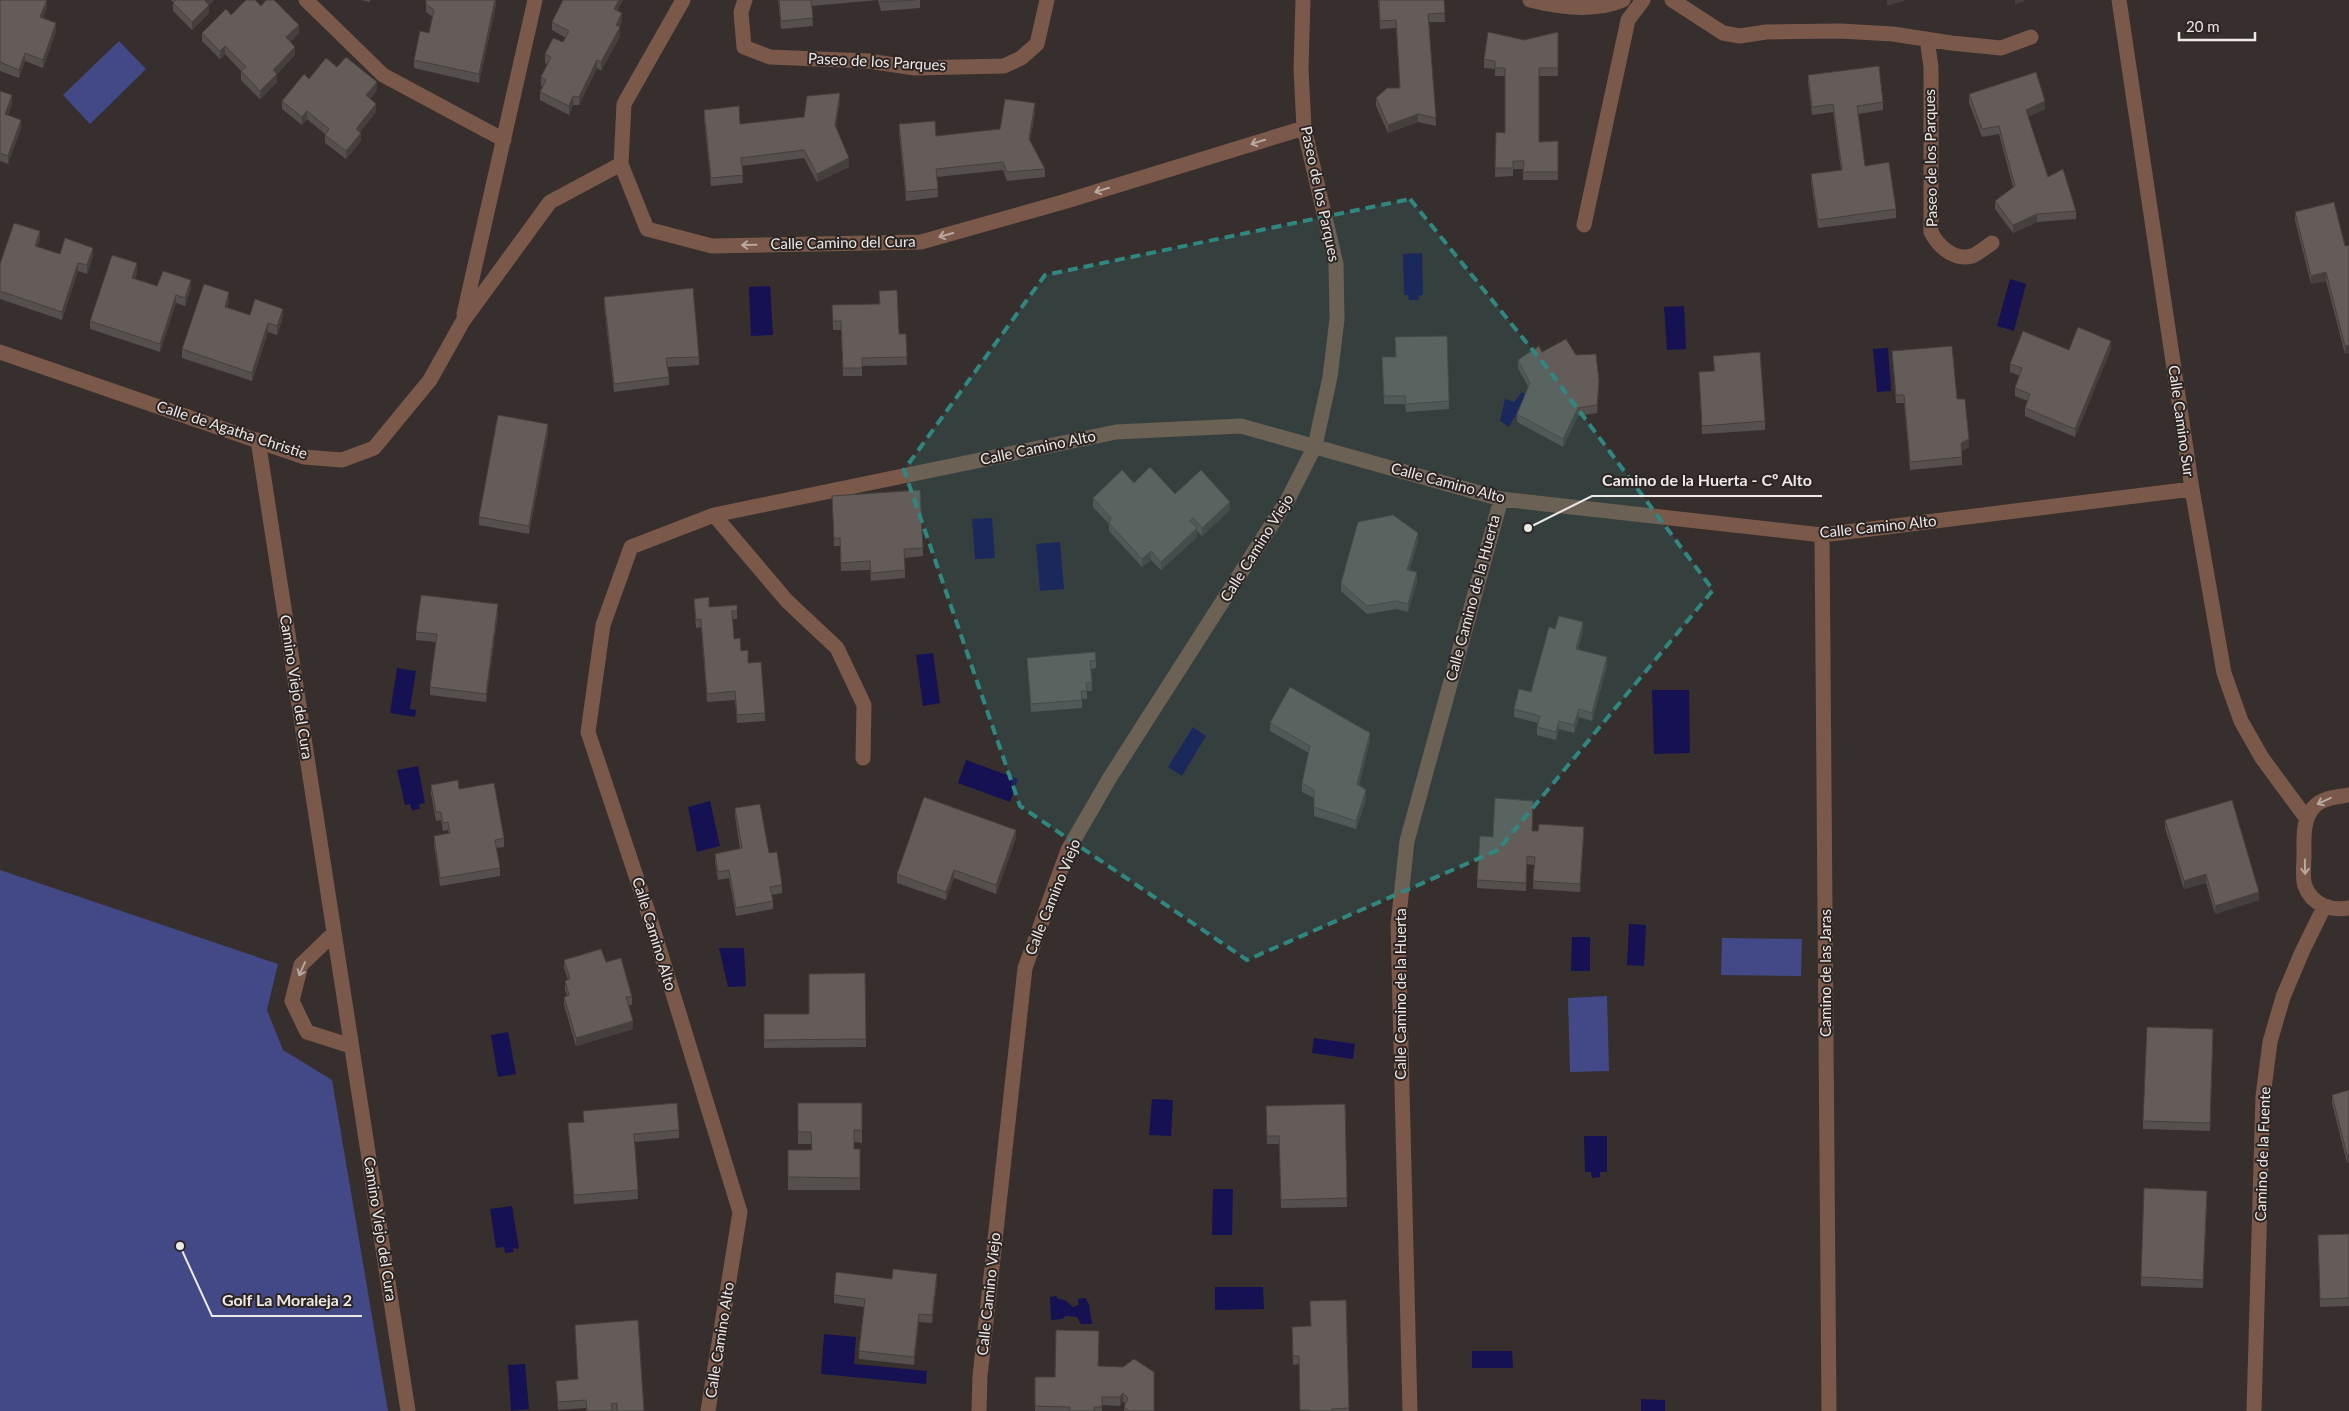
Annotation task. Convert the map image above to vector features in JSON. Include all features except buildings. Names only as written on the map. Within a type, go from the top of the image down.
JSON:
[{"type":"street","points":[[306,0],[383,75],[504,140]]},
{"type":"street","name":"Calle de Agatha Christie","points":[[463,321],[535,0]]},
{"type":"street","name":"Calle Camino del Cura","points":[[683,0],[624,104],[622,164],[647,230],[712,246],[921,242],[1063,202],[1304,128]]},
{"type":"street","name":"Paseo de los Parques","points":[[745,0],[741,12],[744,48],[770,57],[868,61],[915,68],[1004,66],[1021,58],[1037,44],[1047,0]]},
{"type":"street","name":"Paseo de los Parques","points":[[1303,0],[1301,69],[1304,128],[1336,264],[1337,320],[1330,377],[1315,446]]},
{"type":"street","points":[[1530,0],[1574,7],[1610,5],[1623,0]]},
{"type":"street","points":[[1584,225],[1628,20],[1643,0]]},
{"type":"street","points":[[1672,0],[1723,34],[1740,36],[1766,32],[1840,31],[1893,34],[2001,48],[2031,37]]},
{"type":"street","name":"Calle Camino Sur","points":[[2119,0],[2192,489],[2224,673],[2242,721],[2262,758],[2307,819]]},
{"type":"street","name":"Paseo de los Parques","points":[[1927,39],[1931,67],[1931,232],[1937,245],[1954,255],[1971,256],[1992,243]]},
{"type":"street","name":"Calle de Agatha Christie","points":[[0,352],[304,457],[342,460],[374,448],[430,380],[463,321],[550,202],[622,164]]},
{"type":"street","name":"Calle Camino Alto","points":[[708,1411],[740,1212],[647,909],[588,732],[603,625],[631,547],[714,514],[1116,432],[1241,426],[1501,499],[1822,535],[2192,489]]},
{"type":"street","name":"Camino Viejo del Cura","points":[[258,440],[408,1411]]},
{"type":"street","name":"Calle Camino Viejo","points":[[979,1411],[982,1366],[1025,968],[1068,850],[1109,779],[1288,499],[1315,446]]},
{"type":"street","name":"Calle Camino de la Huerta","points":[[1410,1411],[1398,925],[1407,841],[1501,499]]},
{"type":"street","points":[[714,514],[787,601],[837,648],[864,705],[863,758]]},
{"type":"street","name":"Camino de las Jaras","points":[[1822,535],[1829,1411]]},
{"type":"street","points":[[2349,795],[2328,798],[2315,805],[2307,819],[2304,833],[2305,886],[2314,899],[2324,908],[2349,908]]},
{"type":"street","name":"Camino de la Fuente","points":[[2254,1411],[2263,1096],[2270,1042],[2283,997],[2302,952],[2324,908]]},
{"type":"street","points":[[334,934],[301,966],[292,1001],[307,1032],[351,1046]]},
{"type":"highlighted area","points":[[1410,199],[1548,369],[1713,590],[1498,850],[1247,960],[1020,806],[904,470],[1045,275]]},
{"type":"shaded area","points":[[119,41],[146,69],[90,124],[63,95]]},
{"type":"shaded area","points":[[1422,253],[1423,295],[1418,296],[1419,300],[1409,300],[1408,295],[1404,295],[1403,254]]},
{"type":"shaded area","points":[[2010,279],[2026,284],[2014,331],[1997,326]]},
{"type":"shaded area","points":[[770,286],[773,335],[751,336],[749,287]]},
{"type":"shaded area","points":[[1684,306],[1686,349],[1667,350],[1664,307]]},
{"type":"shaded area","points":[[1888,348],[1891,391],[1877,392],[1873,349]]},
{"type":"shaded area","points":[[1522,392],[1527,395],[1509,427],[1500,421],[1505,399],[1514,402]]},
{"type":"shaded area","points":[[992,518],[995,558],[975,559],[972,519]]},
{"type":"shaded area","points":[[1060,542],[1064,589],[1040,591],[1036,544]]},
{"type":"shaded area","points":[[933,653],[940,703],[923,706],[916,655]]},
{"type":"shaded area","points":[[397,668],[416,671],[410,709],[416,710],[415,717],[390,713]]},
{"type":"shaded area","points":[[1652,690],[1689,690],[1690,753],[1654,754]]},
{"type":"shaded area","points":[[1193,727],[1206,736],[1182,776],[1168,767]]},
{"type":"shaded area","points":[[966,760],[1018,779],[1010,802],[958,783]]},
{"type":"shaded area","points":[[418,766],[425,803],[419,804],[420,809],[412,810],[410,804],[405,805],[397,770]]},
{"type":"shaded area","points":[[710,801],[720,846],[697,852],[688,807]]},
{"type":"shaded area","points":[[0,870],[278,964],[267,1010],[283,1050],[332,1080],[388,1411],[0,1411]]},
{"type":"shaded area","points":[[1629,924],[1646,925],[1644,966],[1627,965]]},
{"type":"shaded area","points":[[1572,937],[1590,937],[1590,971],[1571,971]]},
{"type":"shaded area","points":[[1722,938],[1802,939],[1801,976],[1721,975]]},
{"type":"shaded area","points":[[719,948],[744,948],[746,986],[728,987]]},
{"type":"shaded area","points":[[1607,996],[1609,1071],[1570,1072],[1568,998]]},
{"type":"shaded area","points":[[508,1032],[516,1074],[498,1077],[491,1035]]},
{"type":"shaded area","points":[[1314,1038],[1355,1044],[1353,1059],[1312,1053]]},
{"type":"shaded area","points":[[1152,1099],[1173,1100],[1171,1136],[1149,1135]]},
{"type":"shaded area","points":[[1584,1136],[1607,1136],[1607,1172],[1600,1172],[1600,1177],[1592,1178],[1591,1172],[1585,1172]]},
{"type":"shaded area","points":[[1213,1189],[1233,1189],[1232,1235],[1212,1235]]},
{"type":"shaded area","points":[[512,1206],[519,1249],[513,1248],[514,1252],[505,1253],[504,1247],[496,1248],[490,1209]]},
{"type":"shaded area","points":[[1215,1287],[1263,1287],[1264,1309],[1215,1310]]},
{"type":"shaded area","points":[[1056,1296],[1058,1299],[1065,1300],[1073,1307],[1079,1305],[1078,1299],[1085,1298],[1089,1304],[1092,1324],[1081,1324],[1077,1317],[1066,1316],[1062,1319],[1051,1320],[1050,1297]]},
{"type":"shaded area","points":[[824,1334],[856,1337],[854,1364],[927,1371],[926,1384],[821,1374]]},
{"type":"shaded area","points":[[1472,1351],[1512,1351],[1513,1368],[1472,1368]]},
{"type":"shaded area","points":[[525,1364],[529,1409],[511,1411],[508,1365]]},
{"type":"shaded area","points":[[1641,1399],[1665,1400],[1665,1411],[1641,1411]]},
{"type":"place","name":"Camino de la Huerta - Cº Alto","points":[[1528,528]]},
{"type":"place","name":"Golf La Moraleja 2","points":[[180,1246]]}]
